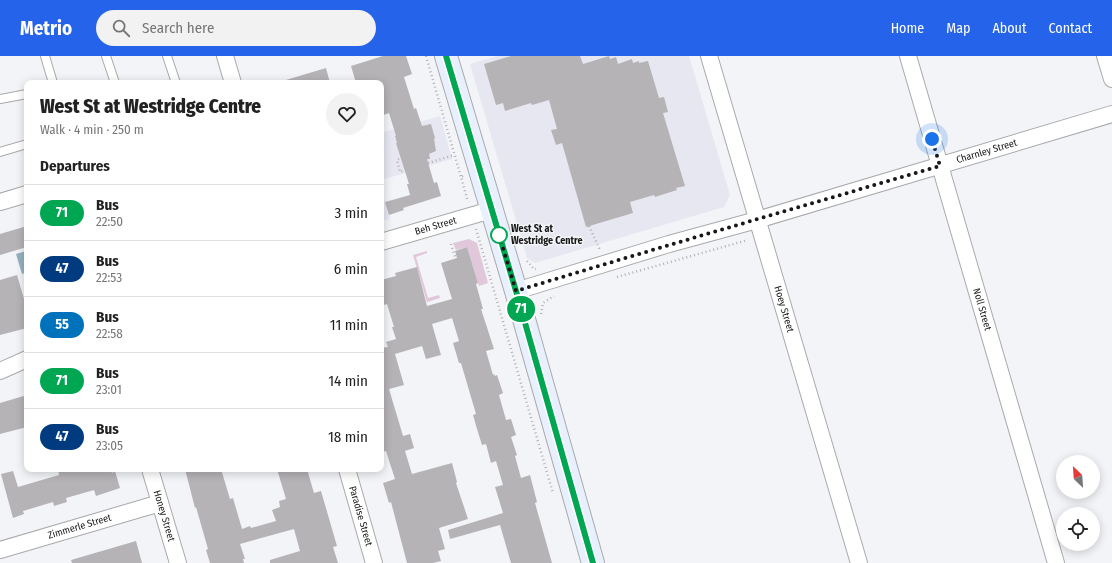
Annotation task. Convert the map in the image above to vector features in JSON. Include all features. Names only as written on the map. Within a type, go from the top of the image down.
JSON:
[{"type":"main road","points":[[446,56],[516,291],[593,563]]},
{"type":"street","points":[[225,56],[232,80]]},
{"type":"street","name":"Hoey Street","points":[[709,56],[859,563]]},
{"type":"street","name":"Noll Street","points":[[908,56],[1056,563]]},
{"type":"street","points":[[1106,56],[1112,79]]},
{"type":"street","name":"Charnley Street","points":[[516,291],[669,244],[757,220],[1112,114]]},
{"type":"street","points":[[0,202],[24,195]]},
{"type":"street","name":"Beh Street","points":[[384,241],[491,210]]},
{"type":"street","points":[[0,371],[24,360]]},
{"type":"street","name":"Honey Street","points":[[151,472],[178,563]]},
{"type":"street","name":"Paradise Street","points":[[348,472],[374,563]]},
{"type":"street","name":"Zimmerle Street","points":[[0,550],[160,504]]},
{"type":"lane","points":[[45,56],[53,80]]},
{"type":"lane","points":[[106,56],[114,80]]},
{"type":"lane","points":[[168,56],[175,80]]},
{"type":"lane","points":[[0,99],[24,95]]},
{"type":"lane","points":[[0,152],[24,145]]},
{"type":"path","points":[[426,56],[461,176]]},
{"type":"path","points":[[399,159],[397,160],[400,172],[454,155]]},
{"type":"path","points":[[589,226],[600,251]]},
{"type":"path","points":[[610,279],[762,236]]},
{"type":"path","points":[[451,244],[456,260]]},
{"type":"path","points":[[540,319],[543,303],[556,294]]},
{"type":"shaded area","points":[[497,56],[689,56],[730,195],[724,207],[535,263],[527,258],[470,64]]},
{"type":"shaded area","points":[[440,116],[452,159],[384,179],[384,132]]},
{"type":"shaded area","points":[[384,199],[390,219],[384,220]]},
{"type":"shaded area","points":[[469,239],[477,243],[488,283],[479,286],[467,247],[456,250],[453,243]]},
{"type":"shaded area","points":[[427,251],[427,253],[416,257],[428,298],[439,295],[440,298],[427,302],[413,255]]},
{"type":"water","points":[[24,252],[24,273],[22,274],[16,254]]},
{"type":"building","points":[[383,56],[406,56],[412,74],[404,77],[414,109],[416,108],[422,126],[431,124],[435,138],[436,151],[429,154],[430,159],[427,159],[434,183],[437,182],[441,196],[403,208],[404,210],[389,215],[385,202],[410,195],[407,184],[409,184],[396,143],[396,136],[389,113],[384,115],[384,80],[355,80],[351,66]]},
{"type":"building","points":[[511,56],[580,56],[583,64],[609,56],[610,59],[616,57],[618,64],[632,59],[633,63],[648,61],[659,98],[664,97],[668,112],[663,113],[685,186],[676,188],[677,190],[655,197],[654,195],[630,202],[633,213],[586,227],[562,143],[556,145],[551,130],[557,129],[549,100],[532,105],[531,103],[505,111],[503,103],[496,105],[484,64]]},
{"type":"building","points":[[326,68],[329,80],[286,80]]},
{"type":"building","points":[[24,227],[24,248],[0,255],[0,234]]},
{"type":"building","points":[[467,247],[478,283],[476,284],[483,309],[481,309],[494,349],[486,351],[493,375],[497,375],[503,393],[499,395],[506,420],[511,419],[516,435],[511,437],[517,455],[515,456],[521,478],[530,475],[537,502],[535,503],[552,563],[511,563],[500,525],[450,539],[448,530],[503,513],[495,487],[503,485],[496,461],[491,463],[486,444],[482,445],[477,429],[473,415],[476,414],[461,363],[459,363],[453,343],[459,341],[452,318],[432,324],[441,355],[426,359],[422,346],[395,354],[404,385],[389,389],[403,436],[410,434],[414,448],[405,451],[412,474],[452,463],[456,483],[468,519],[439,528],[445,549],[438,551],[441,561],[433,563],[407,563],[391,502],[389,503],[383,483],[395,479],[386,451],[384,451],[384,348],[388,347],[386,342],[396,339],[387,304],[384,305],[384,279],[396,276],[395,273],[417,267],[427,306],[452,299],[441,263],[457,258],[455,251]]},
{"type":"building","points":[[17,275],[24,299],[24,329],[0,335],[0,280]]},
{"type":"building","points":[[24,396],[24,428],[0,434],[0,403]]},
{"type":"building","points":[[13,471],[18,487],[59,475],[58,472],[115,472],[120,488],[96,496],[94,490],[66,498],[67,502],[54,506],[53,502],[23,511],[24,514],[13,518],[1,474]]},
{"type":"building","points":[[186,472],[222,472],[230,499],[233,498],[242,529],[276,521],[272,510],[280,507],[279,501],[286,499],[278,472],[308,472],[314,493],[321,491],[337,546],[333,547],[338,563],[270,563],[270,560],[300,551],[294,529],[240,544],[245,559],[243,559],[244,563],[210,563],[206,550],[208,549],[196,507],[195,508]]},
{"type":"building","points":[[136,541],[142,563],[72,563],[71,560]]},
{"type":"bus line","name":"71","points":[[446,56],[516,291],[593,563]]},
{"type":"place","name":"West St at Westridge Centre","points":[[499,235]]},
{"type":"route","points":[[499,235],[516,291],[669,244],[757,220],[940,166],[932,139]]}]
